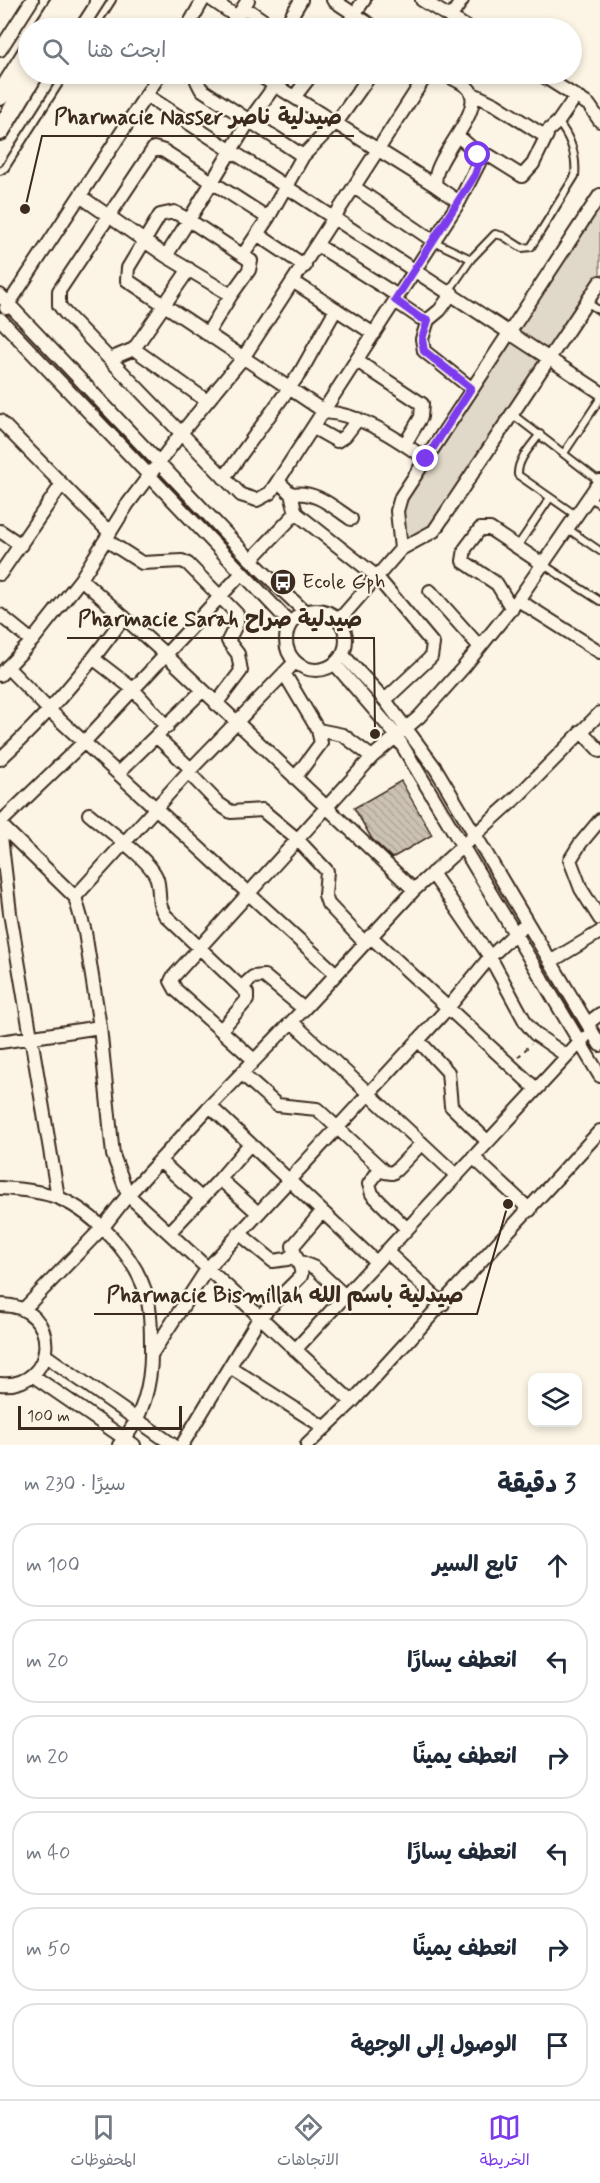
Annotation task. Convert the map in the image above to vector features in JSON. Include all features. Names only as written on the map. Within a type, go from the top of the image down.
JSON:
[{"type":"main road","points":[[49,18],[61,0]]},
{"type":"main road","points":[[67,18],[79,0]]},
{"type":"main road","points":[[0,96],[18,67]]},
{"type":"main road","points":[[0,131],[28,84]]},
{"type":"street","points":[[20,18],[32,0]]},
{"type":"street","points":[[193,18],[203,0]]},
{"type":"street","points":[[212,0],[243,8],[263,18]]},
{"type":"street","points":[[289,18],[301,0]]},
{"type":"street","points":[[333,0],[359,18]]},
{"type":"street","points":[[352,18],[364,0]]},
{"type":"street","points":[[422,0],[448,18]]},
{"type":"street","points":[[458,18],[462,0]]},
{"type":"street","points":[[0,49],[18,21]]},
{"type":"street","points":[[153,84],[80,196],[5,299],[0,318],[290,623]]},
{"type":"street","points":[[198,84],[201,89],[303,156]]},
{"type":"street","points":[[166,256],[249,121],[276,84],[459,202]]},
{"type":"street","points":[[295,96],[304,84]]},
{"type":"street","points":[[243,255],[268,219],[303,156],[334,122],[363,84]]},
{"type":"street","points":[[335,973],[249,896],[85,741],[4,671],[32,641],[81,579],[150,474],[243,357],[305,266],[420,84]]},
{"type":"street","points":[[458,84],[508,112],[538,134],[546,135]]},
{"type":"street","points":[[556,84],[589,105],[600,121]]},
{"type":"street","points":[[436,186],[438,169],[458,136],[469,111],[471,93]]},
{"type":"street","points":[[146,95],[333,219],[451,292],[600,392]]},
{"type":"street","points":[[458,136],[478,155],[490,156],[522,176],[539,154],[546,135],[576,96]]},
{"type":"street","points":[[268,219],[164,151],[154,148],[111,216],[59,291],[58,298],[62,308],[110,359],[241,495],[252,501],[270,493],[325,412],[459,202],[478,167],[478,155]]},
{"type":"street","points":[[354,187],[435,242]]},
{"type":"street","points":[[401,549],[398,505],[471,388],[600,195]]},
{"type":"street","points":[[80,196],[166,256],[231,295]]},
{"type":"street","points":[[207,334],[251,264],[243,255],[189,220],[174,212],[163,213],[128,268],[127,280],[164,306],[325,412],[358,418],[405,444],[426,459]]},
{"type":"street","points":[[257,234],[305,266]]},
{"type":"street","points":[[317,246],[397,298],[420,318],[428,320]]},
{"type":"street","points":[[110,359],[134,349],[189,269]]},
{"type":"street","points":[[294,282],[374,334]]},
{"type":"street","points":[[339,620],[401,549],[434,531],[551,360],[600,282]]},
{"type":"street","points":[[451,292],[440,310],[428,320],[422,339],[424,351],[471,388]]},
{"type":"street","points":[[5,299],[251,560],[304,611]]},
{"type":"street","points":[[224,478],[308,361],[336,309]]},
{"type":"street","points":[[134,349],[207,400]]},
{"type":"street","points":[[357,361],[422,404],[421,417],[405,444]]},
{"type":"street","points":[[314,428],[337,441],[345,436],[358,418]]},
{"type":"street","points":[[0,421],[62,484],[108,537],[142,563],[182,561],[188,564],[237,614],[238,621],[228,637],[228,644],[238,654],[242,666],[237,680],[216,704]]},
{"type":"street","points":[[278,481],[291,494],[296,513],[376,576],[434,644],[431,657],[385,700]]},
{"type":"street","points":[[254,1060],[176,990],[171,981],[372,758],[432,703],[515,605],[577,516],[595,501],[600,482]]},
{"type":"street","points":[[0,574],[62,484]]},
{"type":"street","points":[[291,494],[301,492],[317,496],[351,519]]},
{"type":"street","points":[[251,560],[296,513]]},
{"type":"street","points":[[544,565],[486,528],[477,532],[462,557],[466,564],[497,584],[515,605],[600,652]]},
{"type":"street","points":[[0,531],[21,545]]},
{"type":"street","points":[[58,1197],[31,1038],[5,914],[0,825],[85,741],[242,573]]},
{"type":"street","points":[[81,579],[236,721],[414,890]]},
{"type":"street","points":[[430,591],[480,647]]},
{"type":"street","points":[[323,610],[339,620],[346,637],[339,659],[319,670],[302,667],[295,662],[290,656],[285,640],[290,623],[304,611],[323,610]]},
{"type":"street","points":[[0,615],[32,641]]},
{"type":"street","points":[[0,759],[50,711],[94,659],[124,617]]},
{"type":"street","points":[[94,659],[134,689],[167,727]]},
{"type":"street","points":[[339,659],[385,700],[407,727],[476,834],[600,1045]]},
{"type":"street","points":[[339,659],[396,735],[600,1076]]},
{"type":"street","points":[[75,897],[189,770],[295,662]]},
{"type":"street","points":[[284,673],[318,730],[321,743],[295,778]]},
{"type":"street","points":[[118,773],[202,691]]},
{"type":"street","points":[[24,1309],[103,1227],[128,1195],[161,1162],[210,1106],[292,1022],[414,890],[462,843],[476,834],[600,713]]},
{"type":"street","points":[[318,730],[343,735],[372,758]]},
{"type":"street","points":[[581,731],[600,751]]},
{"type":"street","points":[[157,737],[226,810],[237,813],[262,810],[298,840],[327,871],[324,896],[328,904],[536,1088]]},
{"type":"street","points":[[89,814],[154,873],[157,879],[158,904],[165,915],[247,993],[247,1000],[221,1030]]},
{"type":"street","points":[[600,820],[570,860],[581,889],[600,919]]},
{"type":"street","points":[[0,825],[75,897],[86,932],[100,1027],[113,1155],[128,1195],[352,1402]]},
{"type":"street","points":[[432,873],[490,957],[526,1023],[539,1036],[567,1056]]},
{"type":"street","points":[[152,1355],[207,1269],[448,1008],[490,957],[527,922]]},
{"type":"street","points":[[550,962],[600,932]]},
{"type":"street","points":[[242,987],[253,977],[264,976],[271,979],[304,1009]]},
{"type":"street","points":[[295,1350],[567,1056],[600,1014]]},
{"type":"street","points":[[292,1022],[456,1176]]},
{"type":"street","points":[[0,1042],[100,1027]]},
{"type":"street","points":[[418,1040],[448,1072],[451,1106],[487,1141]]},
{"type":"street","points":[[242,1074],[277,1105],[317,1109],[339,1127],[380,1169],[392,1173],[422,1143]]},
{"type":"street","points":[[210,1106],[321,1213],[376,1262]]},
{"type":"street","points":[[307,1445],[352,1402],[600,1131]]},
{"type":"street","points":[[169,1233],[249,1145]]},
{"type":"street","points":[[473,1157],[530,1210]]},
{"type":"street","points":[[161,1162],[201,1198]]},
{"type":"street","points":[[380,1169],[369,1188],[372,1194],[406,1228]]},
{"type":"street","points":[[220,1179],[258,1213]]},
{"type":"street","points":[[0,1188],[58,1197],[103,1227],[130,1262],[146,1293],[150,1314],[152,1355],[145,1399],[126,1443],[32,1375]]},
{"type":"street","points":[[182,1445],[259,1318],[301,1276],[302,1270],[295,1257],[295,1243],[321,1213]]},
{"type":"street","points":[[239,1233],[273,1261],[295,1257],[315,1268],[345,1296]]},
{"type":"street","points":[[386,1251],[443,1304]]},
{"type":"street","points":[[0,1305],[24,1309],[40,1324],[45,1334],[45,1355],[32,1375],[21,1382],[0,1384]]},
{"type":"street","points":[[45,1355],[173,1445]]},
{"type":"street","points":[[230,1366],[325,1428]]},
{"type":"lane","points":[[100,18],[112,0]]},
{"type":"lane","points":[[0,171],[5,168],[59,84]]},
{"type":"lane","points":[[451,292],[471,259],[495,234],[503,236],[522,248],[531,247],[537,240],[575,176],[576,162],[570,138],[558,122]]},
{"type":"lane","points":[[435,242],[471,259]]},
{"type":"lane","points":[[588,303],[600,311]]},
{"type":"lane","points":[[564,453],[600,399]]},
{"type":"lane","points":[[512,414],[600,482]]},
{"type":"lane","points":[[540,434],[526,453],[518,472],[520,478],[577,516]]},
{"type":"lane","points":[[517,547],[550,498]]},
{"type":"lane","points":[[568,529],[600,551]]},
{"type":"lane","points":[[544,565],[600,601]]},
{"type":"path","points":[[511,1065],[539,1036]]},
{"type":"shaded area","points":[[600,209],[600,280],[433,538],[404,549],[400,505],[595,212]]},
{"type":"building","points":[[401,781],[432,835],[392,858],[372,839],[354,808]]},
{"type":"place","name":"Pharmacie Nasser صيدلية ناصر","points":[[25,209]]},
{"type":"place","name":"Ecole Gph","points":[[283,582]]},
{"type":"place","name":"Pharmacie Sarah صيدلية صراح","points":[[375,734]]},
{"type":"place","name":"Pharmacie Bismillah صيدلية باسم الله","points":[[508,1204]]},
{"type":"route","points":[[426,459],[471,388],[424,351],[422,339],[428,320],[420,318],[395,300],[435,242],[475,175],[479,163],[478,155]]}]
